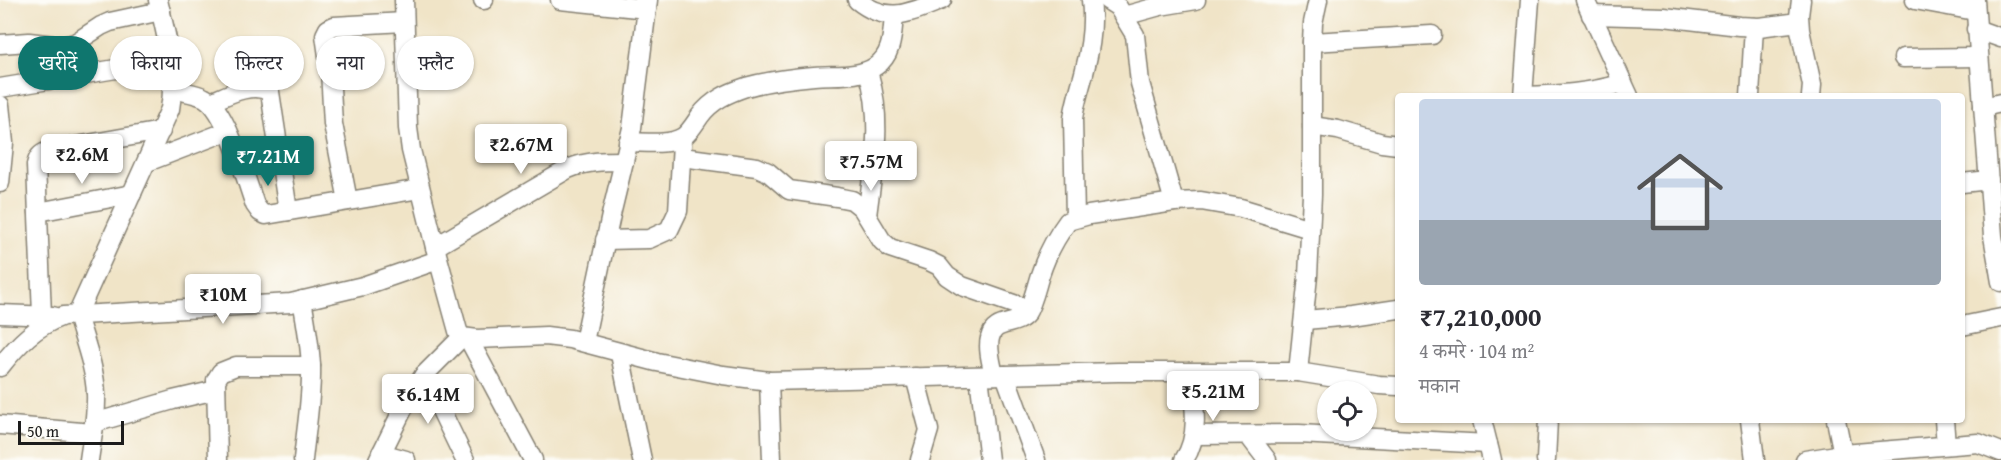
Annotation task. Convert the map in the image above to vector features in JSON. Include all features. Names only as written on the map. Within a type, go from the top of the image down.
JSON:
[{"type":"street","points":[[404,0],[408,128],[436,254],[458,331],[465,338],[533,460]]},
{"type":"street","points":[[560,0],[647,5],[635,109],[584,342]]},
{"type":"street","points":[[857,0],[880,14],[894,16],[915,11],[942,0]]},
{"type":"street","points":[[1076,218],[1073,119],[1092,32],[1091,0]]},
{"type":"street","points":[[1107,0],[1118,7],[1135,35],[1140,83],[1174,202]]},
{"type":"street","points":[[1124,16],[1160,6],[1196,0]]},
{"type":"street","points":[[1298,372],[1305,320],[1310,229],[1312,42],[1318,0]]},
{"type":"street","points":[[1523,93],[1530,0]]},
{"type":"street","points":[[1802,0],[1799,22],[1814,93]]},
{"type":"street","points":[[1915,0],[1975,5],[1989,180],[1996,215],[2001,282]]},
{"type":"street","points":[[0,44],[29,42],[63,46],[75,43],[110,22],[159,6],[166,36]]},
{"type":"street","points":[[1583,93],[1626,90],[1588,7]]},
{"type":"street","points":[[1588,7],[1739,26],[1754,27],[1799,22]]},
{"type":"street","points":[[628,142],[662,142],[682,137],[711,104],[730,93],[748,87],[785,79],[856,74],[868,71],[886,56],[891,44],[894,16]]},
{"type":"street","points":[[348,201],[333,124],[325,34],[334,26],[405,22]]},
{"type":"street","points":[[1750,93],[1754,27]]},
{"type":"street","points":[[1976,29],[2001,38]]},
{"type":"street","points":[[1312,42],[1432,35]]},
{"type":"street","points":[[1903,58],[1978,57]]},
{"type":"street","points":[[0,88],[110,70]]},
{"type":"street","points":[[867,216],[877,125],[874,92],[868,71]]},
{"type":"street","points":[[211,102],[242,90],[264,88],[270,92],[288,211]]},
{"type":"street","points":[[0,367],[21,342],[33,332],[47,322],[70,315],[147,162],[170,109],[173,90],[203,97],[211,102],[218,111],[228,131],[255,205],[260,212],[266,215],[420,189]]},
{"type":"street","points":[[1983,107],[2001,103]]},
{"type":"street","points":[[0,105],[4,143],[0,183]]},
{"type":"street","points":[[1312,126],[1395,145]]},
{"type":"street","points":[[42,315],[36,165],[38,158],[41,154],[57,149],[161,131]]},
{"type":"street","points":[[147,162],[228,131]]},
{"type":"street","points":[[605,240],[649,239],[669,231],[678,211],[682,137]]},
{"type":"street","points":[[682,157],[757,167],[768,172],[789,190],[852,200],[862,208],[882,241],[890,248],[939,266],[947,276],[962,286],[1028,309]]},
{"type":"street","points":[[0,314],[70,315],[271,304],[302,300],[363,286],[436,254],[568,169],[595,161],[624,161]]},
{"type":"street","points":[[1965,183],[1989,180]]},
{"type":"street","points":[[38,212],[132,194]]},
{"type":"street","points":[[989,460],[992,375],[989,340],[998,326],[1024,316],[1056,239],[1068,221],[1174,202],[1201,201],[1220,202],[1310,229]]},
{"type":"street","points":[[302,300],[311,366],[309,413],[303,460]]},
{"type":"street","points":[[1305,320],[1395,309]]},
{"type":"street","points":[[70,315],[90,358],[96,392],[89,460]]},
{"type":"street","points":[[1965,325],[2001,318]]},
{"type":"street","points":[[406,460],[380,456],[407,401],[424,375],[465,338],[546,336],[584,342],[620,354],[695,370],[769,381],[992,375],[1298,372],[1395,386]]},
{"type":"street","points":[[620,354],[642,460]]},
{"type":"street","points":[[218,460],[216,380],[221,372],[236,366],[311,366]]},
{"type":"street","points":[[1184,460],[1194,435],[1194,405],[1190,372]]},
{"type":"street","points":[[424,375],[465,460]]},
{"type":"street","points":[[992,375],[1036,460]]},
{"type":"street","points":[[915,377],[929,430],[920,460]]},
{"type":"street","points":[[769,381],[772,460]]},
{"type":"street","points":[[0,425],[94,428],[173,400],[216,390]]},
{"type":"street","points":[[1194,435],[1299,434],[1460,452],[1490,452],[1483,423]]},
{"type":"street","points":[[1546,460],[1548,423]]},
{"type":"street","points":[[1750,423],[1755,460]]},
{"type":"street","points":[[1834,457],[1836,423]]},
{"type":"street","points":[[1944,423],[1946,445]]},
{"type":"street","points":[[1248,435],[1267,460]]},
{"type":"street","points":[[1805,460],[1978,443],[2001,452]]}]
